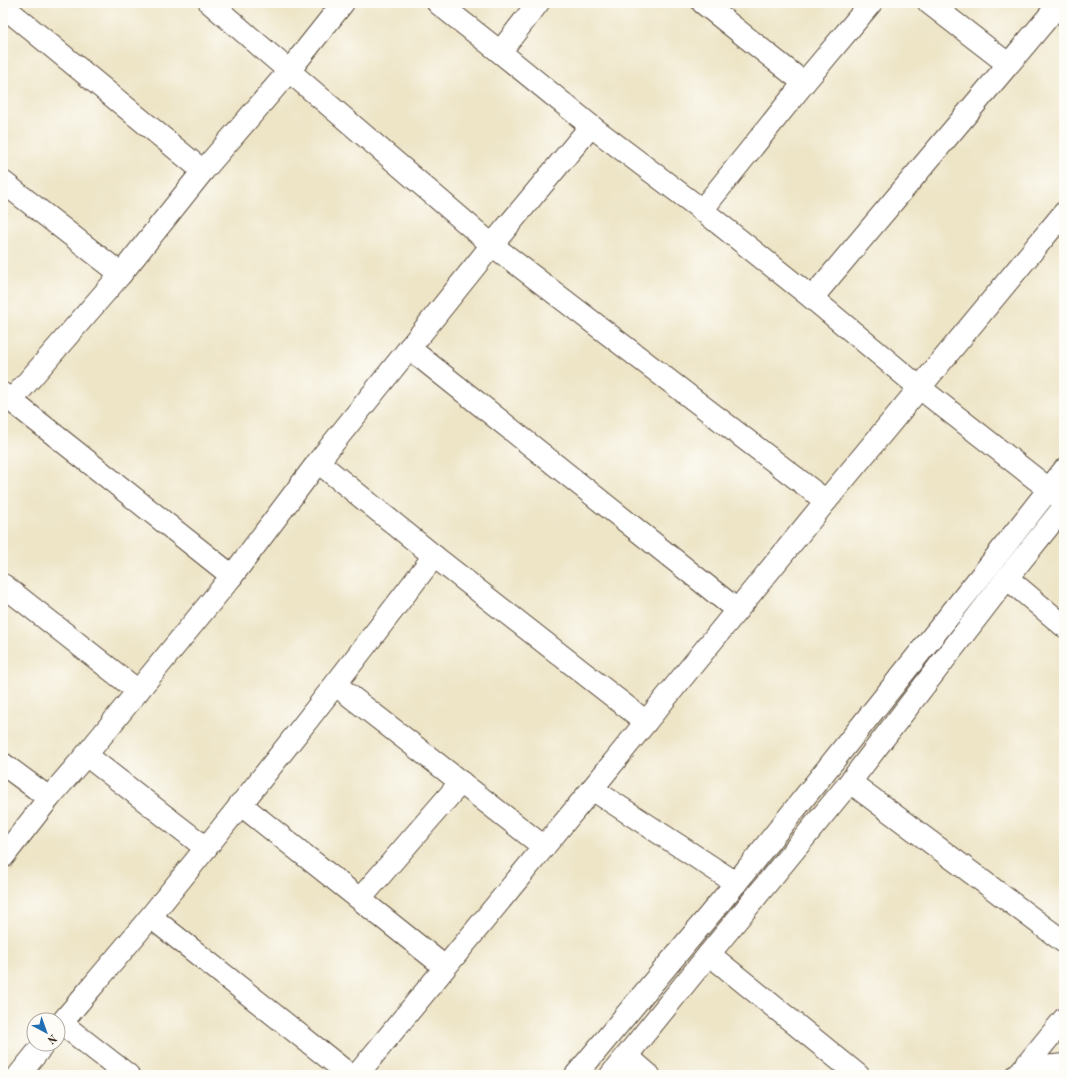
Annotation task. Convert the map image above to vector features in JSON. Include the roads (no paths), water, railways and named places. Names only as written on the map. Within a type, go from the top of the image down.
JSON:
[{"type":"street","points":[[210,3],[492,245],[826,501]]},
{"type":"street","points":[[232,576],[7,398],[121,274],[203,171],[289,71],[343,3]]},
{"type":"street","points":[[438,3],[591,126],[702,210],[812,298],[920,388],[1056,496]]},
{"type":"street","points":[[500,52],[538,3]]},
{"type":"street","points":[[703,3],[804,83]]},
{"type":"street","points":[[702,210],[804,83],[871,3]]},
{"type":"street","points":[[929,3],[1008,64]]},
{"type":"street","points":[[812,298],[1060,3]]},
{"type":"street","points":[[3,6],[203,171]]},
{"type":"street","points":[[3,857],[49,798],[232,576],[318,462],[409,348],[591,126]]},
{"type":"street","points":[[3,182],[121,274]]},
{"type":"street","points":[[357,1075],[826,501],[1064,213]]},
{"type":"street","points":[[409,348],[737,610]]},
{"type":"street","points":[[318,462],[434,556],[646,722]]},
{"type":"street","points":[[576,1075],[736,883],[934,635],[1056,496],[1064,470]]},
{"type":"street","points":[[611,1075],[850,782],[1007,578],[1064,507]]},
{"type":"street","points":[[66,1018],[151,917],[336,685],[434,556]]},
{"type":"street","points":[[1007,578],[1064,626]]},
{"type":"street","points":[[3,585],[138,690]]},
{"type":"street","points":[[336,685],[544,847]]},
{"type":"street","points":[[86,755],[206,848]]},
{"type":"street","points":[[3,764],[49,798]]},
{"type":"street","points":[[360,899],[460,782]]},
{"type":"street","points":[[850,782],[1064,942]]},
{"type":"street","points":[[592,789],[736,883]]},
{"type":"street","points":[[240,804],[445,967]]},
{"type":"street","points":[[151,917],[350,1075]]},
{"type":"street","points":[[709,954],[858,1075]]},
{"type":"street","points":[[1020,1072],[1064,1019]]},
{"type":"street","points":[[66,1029],[128,1075]]},
{"type":"street","points":[[19,1075],[38,1052]]},
{"type":"street","points":[[627,1056],[650,1075]]},
{"type":"street","points":[[1020,1072],[1064,1065]]}]
